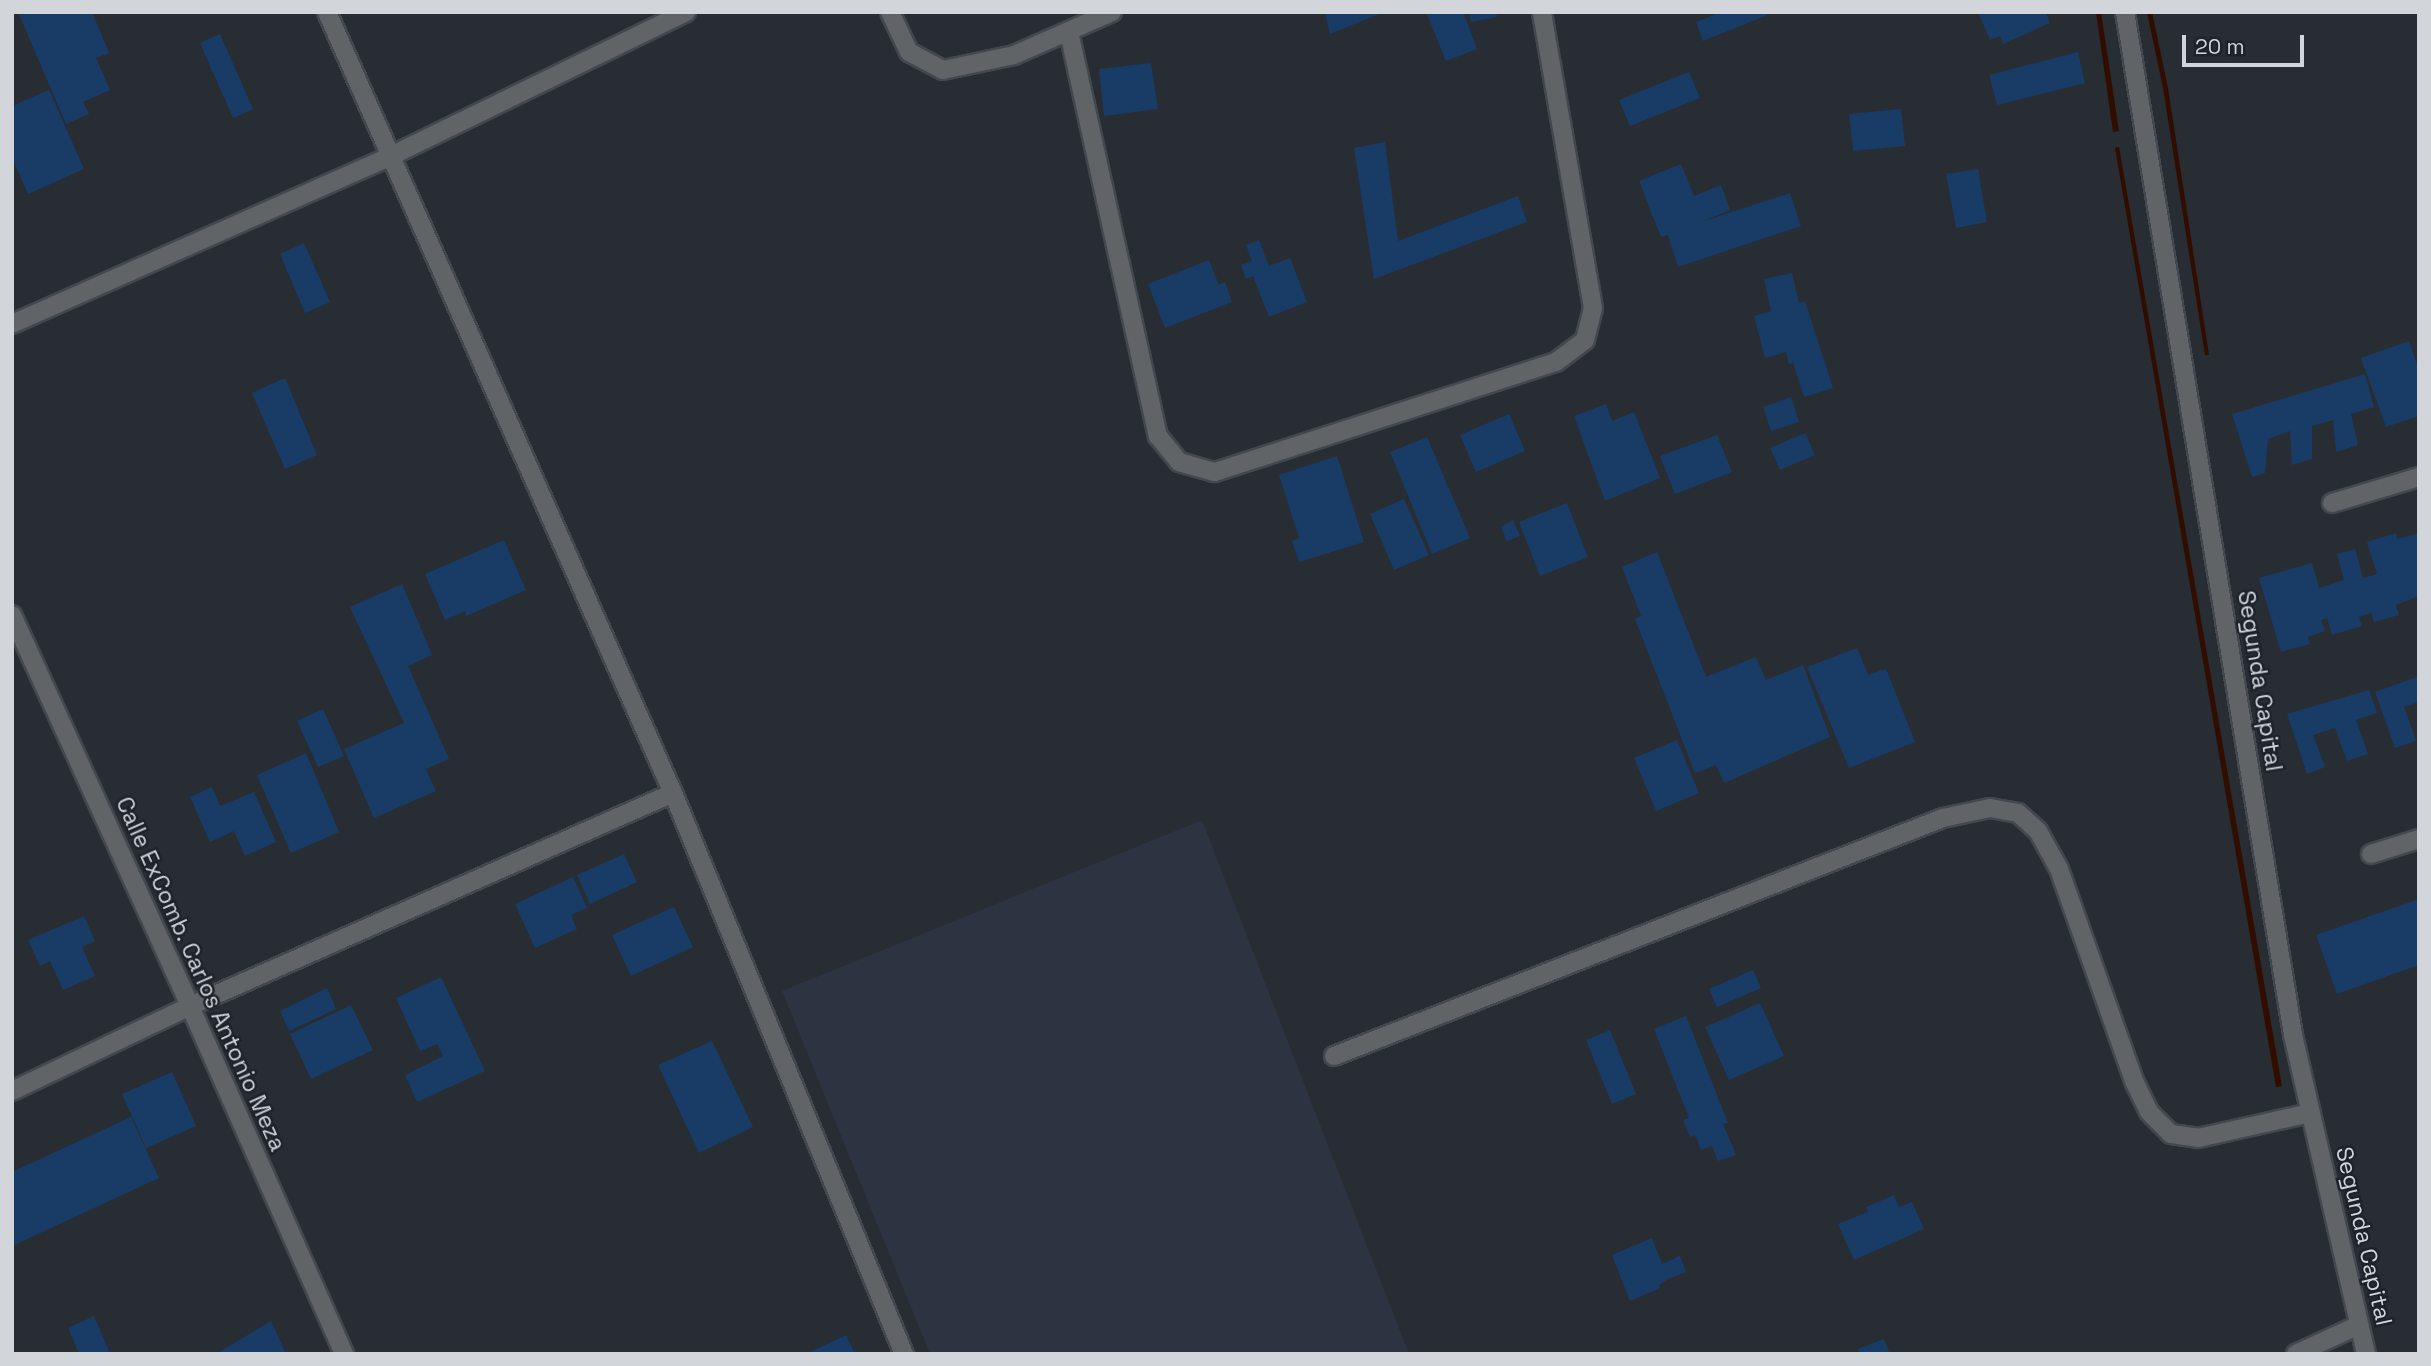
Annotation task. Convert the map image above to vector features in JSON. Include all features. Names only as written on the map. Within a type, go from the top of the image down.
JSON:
[{"type":"street","points":[[327,12],[393,155],[673,793],[904,1354]]},
{"type":"street","points":[[12,324],[393,155],[686,12]]},
{"type":"street","points":[[890,12],[909,52],[943,71],[1014,55],[1112,12]]},
{"type":"street","points":[[1069,32],[1158,436],[1179,462],[1215,472],[1556,362],[1586,340],[1593,308],[1542,12]]},
{"type":"street","name":"Segunda Capital","points":[[2125,12],[2293,1035],[2366,1354]]},
{"type":"street","points":[[2332,503],[2419,477]]},
{"type":"street","name":"Calle ExComb. Carlos Antonio Meza","points":[[12,615],[190,1006],[344,1354]]},
{"type":"street","points":[[12,1091],[190,1006],[673,793]]},
{"type":"street","points":[[1334,1056],[1943,818],[1990,808],[2018,813],[2038,831],[2059,869],[2134,1081],[2149,1112],[2171,1133],[2198,1138],[2310,1113]]},
{"type":"street","points":[[2371,854],[2419,839]]},
{"type":"street","points":[[2296,1354],[2359,1325]]},
{"type":"shaded area","points":[[2096,12],[2101,12],[2119,131],[2113,132]]},
{"type":"shaded area","points":[[2147,12],[2152,12],[2168,88],[2209,355],[2205,355],[2163,88]]},
{"type":"shaded area","points":[[2119,147],[2282,1086],[2276,1087],[2115,148]]},
{"type":"shaded area","points":[[1202,820],[1409,1354],[930,1354],[782,991]]},
{"type":"building","points":[[18,12],[92,12],[109,53],[96,58],[110,90],[83,102],[89,114],[66,124]]},
{"type":"building","points":[[1325,12],[1384,12],[1330,34]]},
{"type":"building","points":[[1426,12],[1463,12],[1477,49],[1446,61]]},
{"type":"building","points":[[1469,12],[1496,12],[1497,17],[1471,22]]},
{"type":"building","points":[[1721,12],[1775,12],[1703,41],[1696,22]]},
{"type":"building","points":[[1978,12],[2046,12],[2050,23],[2003,44],[2000,36],[1990,40]]},
{"type":"building","points":[[220,34],[253,109],[233,118],[200,43]]},
{"type":"building","points":[[2078,52],[2085,83],[1997,105],[1989,75]]},
{"type":"building","points":[[1151,63],[1158,109],[1104,116],[1099,69]]},
{"type":"building","points":[[1689,72],[1700,98],[1630,126],[1619,100]]},
{"type":"building","points":[[49,90],[84,169],[28,194],[12,158],[12,106]]},
{"type":"building","points":[[1901,109],[1905,146],[1853,151],[1849,114]]},
{"type":"building","points":[[1385,142],[1398,241],[1518,196],[1527,222],[1374,279],[1354,148]]},
{"type":"building","points":[[1681,164],[1694,196],[1721,185],[1730,210],[1701,222],[1790,193],[1801,226],[1678,267],[1668,235],[1661,237],[1639,181]]},
{"type":"building","points":[[1978,169],[1987,222],[1956,228],[1946,174]]},
{"type":"building","points":[[1259,240],[1269,266],[1290,258],[1307,302],[1269,317],[1253,276],[1246,279],[1241,265],[1252,261],[1246,245]]},
{"type":"building","points":[[304,243],[330,302],[305,313],[280,254]]},
{"type":"building","points":[[1209,260],[1219,285],[1225,282],[1232,302],[1165,328],[1148,284]]},
{"type":"building","points":[[1792,273],[1799,303],[1805,301],[1833,388],[1804,397],[1793,363],[1789,364],[1786,352],[1765,358],[1754,316],[1771,311],[1764,279]]},
{"type":"building","points":[[2409,341],[2419,370],[2419,416],[2386,427],[2361,358]]},
{"type":"building","points":[[2365,374],[2374,407],[2351,414],[2358,445],[2336,452],[2333,420],[2312,426],[2312,459],[2292,465],[2290,431],[2268,439],[2265,473],[2252,477],[2232,414]]},
{"type":"building","points":[[285,378],[317,455],[285,469],[252,393]]},
{"type":"building","points":[[1791,397],[1799,422],[1771,431],[1763,407]]},
{"type":"building","points":[[1606,404],[1612,421],[1634,412],[1660,478],[1605,501],[1574,416]]},
{"type":"building","points":[[1509,414],[1525,451],[1476,472],[1460,435]]},
{"type":"building","points":[[1805,433],[1815,455],[1780,470],[1770,448]]},
{"type":"building","points":[[1717,435],[1732,472],[1675,494],[1660,456]]},
{"type":"building","points":[[1427,437],[1470,538],[1432,554],[1390,452]]},
{"type":"building","points":[[1337,456],[1364,542],[1299,562],[1292,541],[1299,538],[1279,475]]},
{"type":"building","points":[[1404,499],[1429,555],[1394,570],[1370,514]]},
{"type":"building","points":[[1567,503],[1588,557],[1540,576],[1519,522]]},
{"type":"building","points":[[1513,520],[1520,536],[1507,541],[1501,527]]},
{"type":"building","points":[[2396,533],[2397,539],[2419,533],[2419,596],[2396,605],[2399,615],[2374,622],[2371,613],[2359,617],[2362,626],[2332,635],[2327,618],[2321,620],[2325,631],[2308,637],[2310,644],[2281,652],[2259,578],[2312,563],[2319,588],[2344,580],[2337,554],[2355,549],[2363,578],[2377,574],[2367,542]]},
{"type":"building","points":[[504,540],[526,590],[466,616],[465,611],[445,620],[425,574]]},
{"type":"building","points":[[1657,552],[1706,677],[1756,657],[1766,680],[1803,665],[1830,737],[1724,783],[1716,765],[1695,773],[1635,619],[1641,616],[1622,567]]},
{"type":"building","points":[[402,584],[432,655],[408,666],[449,759],[426,769],[436,791],[374,818],[344,749],[404,723],[350,607]]},
{"type":"building","points":[[1857,648],[1868,675],[1885,669],[1887,671],[1915,742],[1849,768],[1807,667]]},
{"type":"building","points":[[2417,677],[2419,702],[2404,707],[2416,741],[2395,748],[2375,692]]},
{"type":"building","points":[[2369,690],[2377,713],[2356,720],[2368,754],[2347,761],[2335,728],[2313,735],[2325,767],[2307,774],[2287,714]]},
{"type":"building","points":[[323,709],[344,756],[318,767],[297,721]]},
{"type":"building","points":[[1677,740],[1699,793],[1656,811],[1634,758]]},
{"type":"building","points":[[306,753],[339,832],[291,853],[257,775]]},
{"type":"building","points":[[212,787],[220,806],[254,792],[276,842],[245,856],[234,831],[210,842],[190,797]]},
{"type":"building","points":[[624,854],[637,882],[590,904],[577,875]]},
{"type":"building","points":[[573,877],[587,908],[571,915],[577,929],[535,948],[515,904]]},
{"type":"building","points":[[2419,899],[2419,965],[2337,994],[2316,935]]},
{"type":"building","points":[[674,907],[693,947],[631,976],[612,935]]},
{"type":"building","points":[[84,916],[95,941],[82,947],[95,976],[63,990],[50,961],[40,966],[28,940]]},
{"type":"building","points":[[1753,970],[1761,988],[1717,1007],[1709,989]]},
{"type":"building","points":[[441,977],[485,1071],[417,1102],[405,1075],[443,1056],[437,1044],[420,1051],[396,998]]},
{"type":"building","points":[[327,988],[336,1009],[289,1031],[280,1011]]},
{"type":"building","points":[[1760,1003],[1784,1056],[1729,1080],[1705,1027]]},
{"type":"building","points":[[351,1005],[373,1050],[311,1079],[290,1034]]},
{"type":"building","points":[[1686,1016],[1728,1123],[1723,1124],[1736,1155],[1718,1161],[1712,1146],[1701,1150],[1695,1135],[1690,1137],[1683,1120],[1689,1118],[1654,1029]]},
{"type":"building","points":[[1610,1030],[1636,1094],[1612,1104],[1586,1040]]},
{"type":"building","points":[[712,1041],[753,1127],[699,1153],[658,1065]]},
{"type":"building","points":[[172,1072],[196,1126],[146,1148],[122,1094]]},
{"type":"building","points":[[131,1117],[159,1178],[12,1246],[12,1172]]},
{"type":"building","points":[[1894,1195],[1899,1207],[1912,1202],[1924,1229],[1854,1260],[1838,1224],[1868,1212],[1866,1207]]},
{"type":"building","points":[[1652,1238],[1662,1264],[1680,1256],[1686,1272],[1668,1279],[1659,1285],[1660,1288],[1630,1301],[1612,1255]]},
{"type":"building","points":[[94,1316],[110,1354],[79,1354],[68,1328]]},
{"type":"building","points":[[271,1321],[286,1354],[216,1354]]},
{"type":"building","points":[[846,1335],[855,1354],[806,1354]]},
{"type":"building","points":[[1884,1339],[1890,1354],[1860,1354],[1858,1349]]}]
